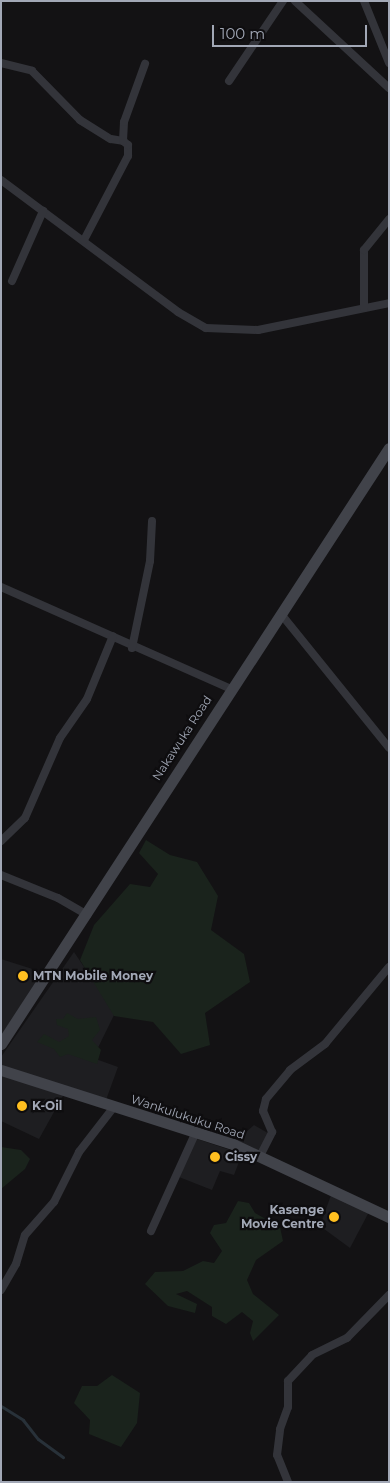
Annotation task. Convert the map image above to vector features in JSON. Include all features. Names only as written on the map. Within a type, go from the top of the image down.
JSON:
[{"type":"main road","name":"Nakawuka Road","points":[[1,1044],[87,915],[231,689],[282,614],[389,448]]},
{"type":"main road","name":"Wankulukuku Road","points":[[1,1070],[113,1108],[196,1132],[260,1156],[389,1217]]},
{"type":"street","points":[[229,81],[283,1]]},
{"type":"street","points":[[295,1],[389,88]]},
{"type":"street","points":[[364,1],[389,62]]},
{"type":"street","points":[[1,63],[12,68],[32,71],[80,120],[111,139],[123,141],[128,145],[128,156],[84,240]]},
{"type":"street","points":[[123,141],[125,115],[145,64]]},
{"type":"street","points":[[1,180],[84,240],[178,312],[206,328],[258,330],[389,303]]},
{"type":"street","points":[[12,281],[43,211]]},
{"type":"street","points":[[364,308],[364,250],[389,219]]},
{"type":"street","points":[[132,648],[150,560],[152,520]]},
{"type":"street","points":[[1,587],[113,636],[132,648],[231,689]]},
{"type":"street","points":[[282,614],[389,748]]},
{"type":"street","points":[[1,841],[25,818],[60,738],[87,699],[113,636]]},
{"type":"street","points":[[1,875],[58,898],[87,915]]},
{"type":"street","points":[[260,1156],[272,1132],[263,1111],[266,1099],[290,1070],[325,1044],[385,979],[389,967]]},
{"type":"street","points":[[1,1290],[16,1264],[21,1241],[54,1202],[79,1152],[113,1108]]},
{"type":"street","points":[[151,1231],[196,1132]]},
{"type":"street","points":[[288,1482],[277,1455],[280,1428],[288,1407],[288,1381],[312,1355],[347,1338],[389,1295]]},
{"type":"shaded area","points":[[146,840],[170,855],[197,862],[218,896],[211,930],[244,954],[250,982],[205,1013],[210,1045],[181,1054],[153,1022],[114,1016],[80,960],[94,925],[130,884],[150,887],[158,874],[139,853]]},
{"type":"shaded area","points":[[74,952],[115,1013],[93,1058],[118,1067],[106,1100],[1,1066],[1,1057]]},
{"type":"shaded area","points":[[1,959],[42,972],[1,1037]]},
{"type":"shaded area","points":[[67,1013],[78,1019],[96,1017],[100,1030],[92,1040],[101,1050],[97,1064],[68,1054],[60,1057],[54,1049],[37,1042],[44,1034],[59,1042],[69,1036],[68,1029],[57,1025],[56,1019],[63,1019]]},
{"type":"shaded area","points":[[1,1074],[64,1094],[39,1139],[1,1121]]},
{"type":"shaded area","points":[[254,1125],[273,1136],[263,1153],[236,1141]]},
{"type":"shaded area","points":[[194,1138],[242,1154],[234,1175],[220,1171],[212,1190],[179,1177]]},
{"type":"shaded area","points":[[1,1147],[21,1150],[30,1159],[25,1169],[1,1189]]},
{"type":"shaded area","points":[[331,1195],[370,1210],[350,1248],[320,1226]]},
{"type":"shaded area","points":[[238,1201],[249,1203],[255,1213],[280,1227],[283,1241],[256,1260],[247,1280],[253,1294],[279,1315],[253,1341],[250,1333],[253,1321],[242,1312],[226,1324],[212,1316],[212,1307],[187,1291],[176,1294],[197,1304],[195,1313],[168,1306],[145,1284],[155,1272],[183,1271],[203,1261],[214,1263],[222,1251],[210,1233],[214,1225],[226,1223]]},
{"type":"shaded area","points":[[112,1375],[140,1393],[137,1423],[121,1447],[89,1434],[90,1420],[74,1403],[82,1386],[97,1386]]},
{"type":"waterway","points":[[1,1406],[23,1420],[38,1439],[63,1457]]},
{"type":"place","name":"MTN Mobile Money","points":[[23,976]]},
{"type":"place","name":"K-Oil","points":[[22,1106]]},
{"type":"place","name":"Cissy","points":[[215,1157]]},
{"type":"place","name":"Kasenge Movie Centre","points":[[334,1217]]}]
